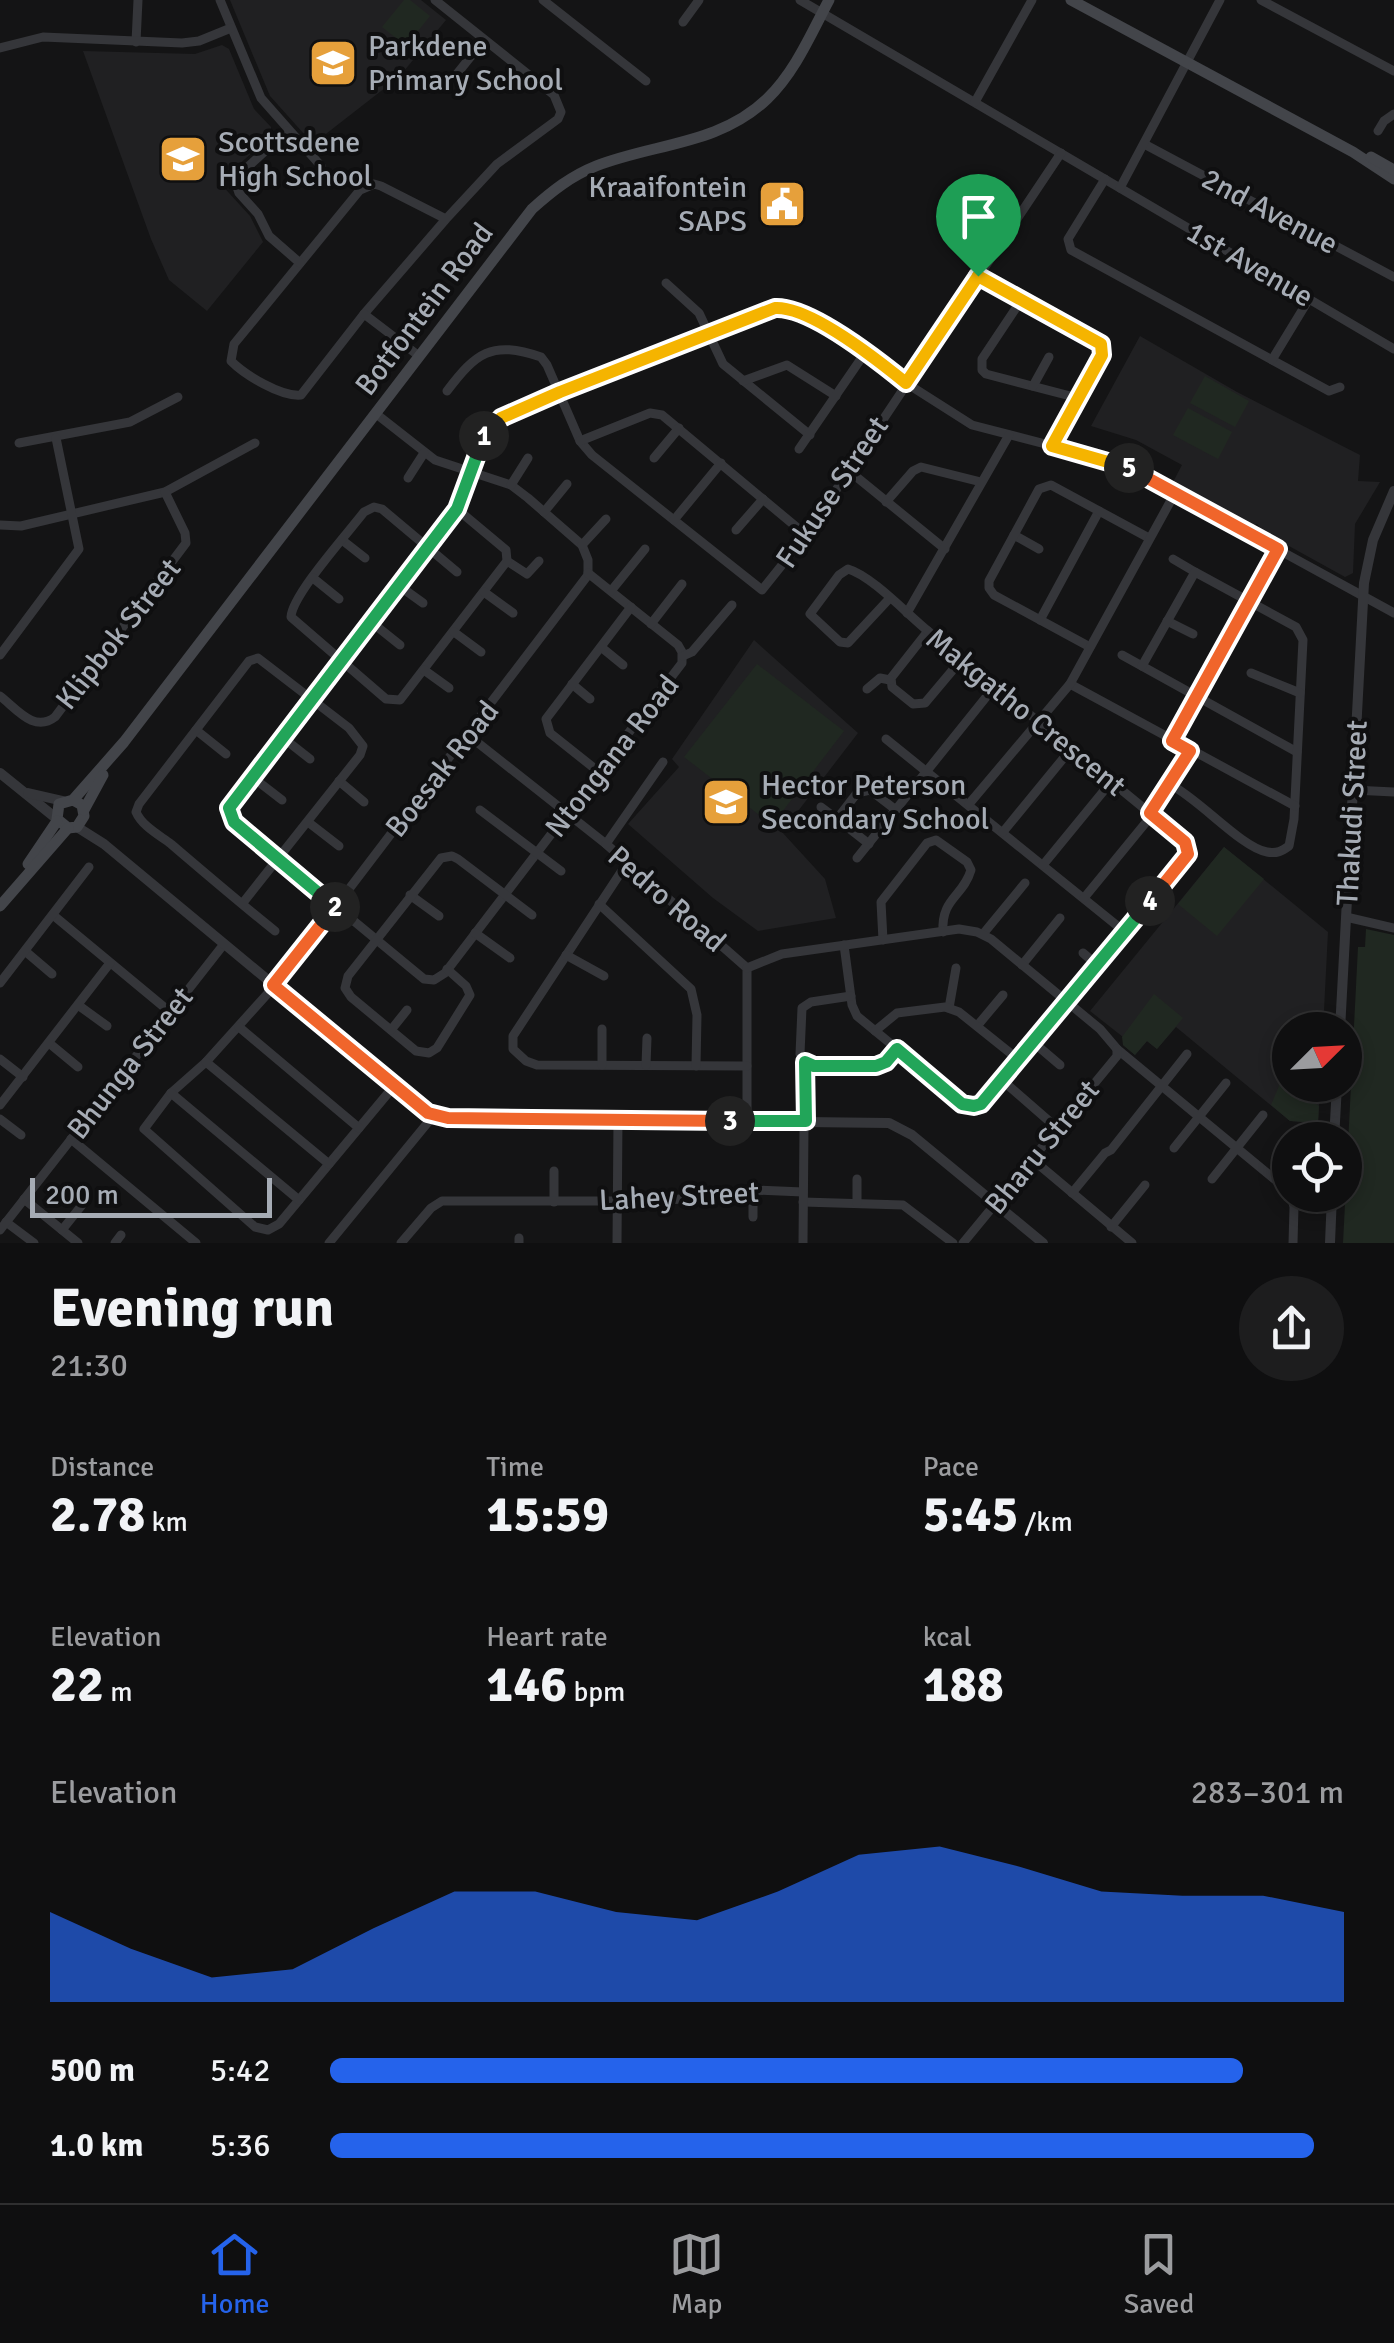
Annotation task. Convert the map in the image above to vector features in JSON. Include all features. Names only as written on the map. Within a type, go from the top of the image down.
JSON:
[{"type":"main road","name":"Botfontein Road","points":[[0,906],[71,820],[124,742],[532,210],[574,176],[608,162],[700,140],[732,125],[778,86],[829,0]]},
{"type":"main road","points":[[1071,0],[1394,178]]},
{"type":"main road","points":[[1352,152],[1394,170]]},
{"type":"main road","name":"Botfontein Road","points":[[68,800],[124,742]]},
{"type":"main road","points":[[68,800],[71,820],[56,809],[68,800]]},
{"type":"street","points":[[136,42],[138,0]]},
{"type":"street","points":[[220,0],[261,98],[321,166]]},
{"type":"street","points":[[434,0],[554,95],[561,112],[553,124],[497,164],[446,219],[301,395],[291,396],[234,365],[230,355],[234,344],[367,186],[381,186],[446,219]]},
{"type":"street","points":[[544,0],[646,81]]},
{"type":"street","points":[[683,22],[699,0]]},
{"type":"street","points":[[800,0],[1061,153]]},
{"type":"street","points":[[975,102],[1032,0]]},
{"type":"street","points":[[1120,188],[1220,0]]},
{"type":"street","points":[[1262,0],[1394,70]]},
{"type":"street","points":[[0,48],[43,37],[192,42],[231,28]]},
{"type":"street","points":[[456,75],[484,40]]},
{"type":"street","points":[[1378,131],[1394,114]]},
{"type":"street","points":[[288,130],[241,173],[236,184],[269,236],[300,263]]},
{"type":"street","name":"2nd Avenue","points":[[1146,144],[1394,277]]},
{"type":"street","name":"1st Avenue","points":[[1061,153],[1394,349]]},
{"type":"street","name":"Fukuse Street","points":[[447,391],[471,360],[486,352],[541,357],[580,441],[592,455],[762,590],[806,535],[1061,153]]},
{"type":"street","points":[[1105,179],[1068,239],[1071,250],[1331,392],[1340,387]]},
{"type":"street","points":[[978,276],[1101,344],[1102,355],[1052,446]]},
{"type":"street","points":[[666,283],[699,313],[719,359],[810,434]]},
{"type":"street","points":[[1022,299],[980,364],[986,374],[1078,398]]},
{"type":"street","points":[[1272,360],[1309,299]]},
{"type":"street","points":[[532,915],[452,856],[433,865],[375,940],[348,976],[346,988],[351,997],[419,1052],[429,1053],[437,1048],[470,996],[466,986],[447,969],[438,979],[424,979],[375,940],[279,860],[230,816],[230,804],[457,509],[483,439],[495,422],[708,332],[785,308],[867,350],[956,417],[1122,464],[1394,613]]},
{"type":"street","points":[[364,314],[419,356]]},
{"type":"street","points":[[800,448],[867,350]]},
{"type":"street","points":[[1033,386],[1049,357]]},
{"type":"street","points":[[744,381],[787,365],[836,396]]},
{"type":"street","points":[[20,443],[130,422],[178,397]]},
{"type":"street","points":[[375,413],[424,453],[510,485],[582,544],[588,573]]},
{"type":"street","points":[[580,441],[650,413],[662,414],[806,535]]},
{"type":"street","points":[[654,458],[679,428]]},
{"type":"street","points":[[907,613],[1009,435]]},
{"type":"street","points":[[0,655],[77,554],[56,438]]},
{"type":"street","points":[[0,525],[21,526],[165,492],[254,443]]},
{"type":"street","points":[[408,478],[424,453]]},
{"type":"street","points":[[510,485],[528,458]]},
{"type":"street","points":[[674,520],[721,464]]},
{"type":"street","points":[[886,502],[921,467],[982,482]]},
{"type":"street","points":[[848,470],[945,549]]},
{"type":"street","points":[[544,512],[567,484]]},
{"type":"street","points":[[1090,646],[994,594],[989,580],[1044,485],[1051,485],[1149,538]]},
{"type":"street","name":"Thakudi Street","points":[[1341,1012],[1364,596],[1373,540],[1394,491]]},
{"type":"street","name":"Klipbok Street","points":[[0,696],[35,724],[55,717],[184,549],[186,532],[165,492]]},
{"type":"street","points":[[969,804],[1070,684],[1175,493]]},
{"type":"street","points":[[736,530],[764,500]]},
{"type":"street","points":[[456,572],[382,509],[374,507],[364,512],[313,578],[293,605],[292,617],[391,702],[402,698],[507,561],[506,550],[457,509]]},
{"type":"street","points":[[1040,620],[1099,511]]},
{"type":"street","points":[[582,544],[606,518]]},
{"type":"street","points":[[1014,535],[1040,549]]},
{"type":"street","points":[[342,540],[365,558]]},
{"type":"street","points":[[611,591],[645,549]]},
{"type":"street","points":[[1172,741],[1278,549]]},
{"type":"street","points":[[1171,784],[1261,851],[1277,853],[1292,841],[1301,632],[1173,558]]},
{"type":"street","points":[[507,561],[527,574],[539,561]]},
{"type":"street","name":"Makgatho Crescent","points":[[889,598],[848,643],[840,642],[810,614],[838,575],[848,569],[855,571],[889,598],[907,613],[928,632],[1185,842],[1188,854],[981,1104],[966,1106],[897,1049]]},
{"type":"street","points":[[1142,666],[1194,572]]},
{"type":"street","name":"Ntongana Road","points":[[447,969],[680,666],[683,656],[678,645],[588,573]]},
{"type":"street","name":"Boesak Road","points":[[299,1200],[275,1227],[268,1230],[255,1226],[144,1131],[171,1093],[239,1027],[336,906],[583,585],[588,573]]},
{"type":"street","points":[[313,578],[339,598]]},
{"type":"street","name":"Ntongana Road","points":[[651,624],[682,584]]},
{"type":"street","points":[[398,585],[423,603]]},
{"type":"street","points":[[484,592],[513,613]]},
{"type":"street","name":"Ntongana Road","points":[[683,656],[692,652],[732,606]]},
{"type":"street","points":[[599,772],[550,733],[546,726],[548,715],[631,608]]},
{"type":"street","points":[[1166,620],[1194,634]]},
{"type":"street","points":[[370,621],[400,645]]},
{"type":"street","points":[[454,632],[481,652]]},
{"type":"street","points":[[890,680],[928,632]]},
{"type":"street","points":[[600,647],[622,666]]},
{"type":"street","points":[[1122,655],[1297,752]]},
{"type":"street","points":[[242,904],[361,752],[362,743],[311,697],[264,660],[255,658],[139,804],[137,815],[242,904],[275,931]]},
{"type":"street","points":[[890,680],[892,687],[910,703],[922,704],[962,658]]},
{"type":"street","points":[[424,670],[449,688]]},
{"type":"street","points":[[1251,673],[1300,693]]},
{"type":"street","points":[[867,689],[880,678],[890,680]]},
{"type":"street","points":[[572,684],[590,698]]},
{"type":"street","points":[[1070,684],[1295,806]]},
{"type":"street","points":[[858,858],[995,686]]},
{"type":"street","points":[[196,730],[226,754]]},
{"type":"street","name":"Pedro Road","points":[[468,735],[606,844],[747,968],[746,1121]]},
{"type":"street","points":[[282,736],[310,760]]},
{"type":"street","points":[[886,738],[1125,932]]},
{"type":"street","points":[[1004,832],[1071,749]]},
{"type":"street","points":[[1084,898],[1151,814],[1190,751]]},
{"type":"street","points":[[606,844],[662,762]]},
{"type":"street","points":[[0,772],[102,842],[394,1086],[434,1115],[894,1125],[912,1135],[1044,1243]]},
{"type":"street","points":[[251,776],[282,800]]},
{"type":"street","points":[[339,781],[364,802]]},
{"type":"street","points":[[1044,865],[1112,782]]},
{"type":"street","points":[[837,819],[863,790],[872,791],[896,810]]},
{"type":"street","points":[[1353,790],[1394,792]]},
{"type":"street","points":[[27,793],[68,800]]},
{"type":"street","points":[[821,807],[869,844]]},
{"type":"street","points":[[480,810],[536,854]]},
{"type":"street","points":[[308,822],[339,846]]},
{"type":"street","points":[[882,940],[881,902],[932,840],[943,842],[971,870],[944,911],[943,932]]},
{"type":"street","name":"Ntongana Road","points":[[536,854],[561,871]]},
{"type":"street","points":[[627,862],[514,1036],[512,1044],[518,1055],[536,1065],[747,1066]]},
{"type":"street","points":[[0,984],[90,867]]},
{"type":"street","points":[[983,934],[1024,883]]},
{"type":"street","points":[[410,895],[439,916]]},
{"type":"street","points":[[600,904],[694,994],[696,1066]]},
{"type":"street","points":[[54,914],[170,1012]]},
{"type":"street","points":[[1346,917],[1394,928]]},
{"type":"street","points":[[1022,965],[1060,918]]},
{"type":"street","points":[[747,968],[782,954],[844,945],[965,929],[983,934],[1272,1176]]},
{"type":"street","points":[[475,933],[510,958]]},
{"type":"street","name":"Bhunga Street","points":[[3,1226],[224,944]]},
{"type":"street","points":[[805,1062],[814,1066],[876,1066],[886,1062],[897,1049],[855,1013],[844,945]]},
{"type":"street","points":[[24,951],[52,974]]},
{"type":"street","points":[[1082,953],[1097,966]]},
{"type":"street","points":[[566,955],[604,976]]},
{"type":"street","points":[[0,1105],[110,963]]},
{"type":"street","points":[[949,1008],[956,968]]},
{"type":"street","points":[[977,1026],[1004,994]]},
{"type":"street","points":[[802,1243],[806,1121],[805,1062],[800,1054],[802,1008],[811,1002],[851,996]]},
{"type":"street","points":[[78,1005],[107,1026]]},
{"type":"street","points":[[875,1031],[896,1013],[949,1008],[1019,1060]]},
{"type":"street","points":[[391,1030],[407,1010]]},
{"type":"street","points":[[239,1027],[359,1128]]},
{"type":"street","points":[[602,1029],[602,1065]]},
{"type":"street","points":[[646,1065],[647,1038]]},
{"type":"street","points":[[48,1042],[78,1067]]},
{"type":"street","points":[[1033,1042],[1060,1066]]},
{"type":"street","name":"Bharu Street","points":[[963,1243],[1117,1056],[1117,1049]]},
{"type":"street","points":[[1072,1193],[1186,1054]]},
{"type":"street","points":[[0,1058],[23,1076]]},
{"type":"street","points":[[206,1062],[329,1164]]},
{"type":"street","points":[[1002,1080],[1058,1128]]},
{"type":"street","points":[[1174,1148],[1226,1083]]},
{"type":"street","points":[[171,1093],[299,1200],[394,1086]]},
{"type":"street","points":[[328,1243],[434,1115]]},
{"type":"street","points":[[1212,1180],[1263,1116]]},
{"type":"street","points":[[0,1119],[21,1135]]},
{"type":"street","points":[[616,1243],[618,1120]]},
{"type":"street","points":[[1242,1121],[1252,1130]]},
{"type":"street","points":[[71,1139],[196,1243]]},
{"type":"street","points":[[1032,1159],[1132,1243]]},
{"type":"street","name":"Lahey Street","points":[[554,1171],[554,1202]]},
{"type":"street","points":[[857,1179],[857,1203]]},
{"type":"street","points":[[1111,1227],[1146,1185]]},
{"type":"street","points":[[753,1190],[753,1217]]},
{"type":"street","name":"Lahey Street","points":[[401,1243],[442,1201],[663,1202],[753,1190],[857,1203],[903,1204],[953,1243]]},
{"type":"street","points":[[24,1199],[78,1243]]},
{"type":"street","points":[[62,1230],[82,1205]]},
{"type":"street","points":[[1291,1212],[1292,1243]]},
{"type":"street","points":[[1330,1243],[1331,1212]]},
{"type":"street","points":[[3,1226],[34,1243]]},
{"type":"street","points":[[177,1243],[185,1234]]},
{"type":"shaded area","name":"Parkdene Primary School","points":[[230,0],[421,0],[446,20],[399,77],[313,144],[270,96]]},
{"type":"shaded area","points":[[404,0],[410,0],[430,16],[406,46],[382,27]]},
{"type":"shaded area","name":"Scottsdene High School","points":[[222,45],[229,49],[254,109],[271,127],[271,136],[219,182],[250,216],[263,242],[207,311],[169,280],[83,51],[195,54]]},
{"type":"shaded area","points":[[1140,336],[1237,392],[1360,455],[1358,481],[1380,482],[1355,524],[1353,573],[1345,577],[1262,531],[1257,524],[1252,526],[1173,482],[1182,465],[1136,440],[1091,426]]},
{"type":"shaded area","points":[[1205,376],[1249,401],[1235,427],[1190,403]]},
{"type":"shaded area","points":[[1188,408],[1232,432],[1218,459],[1173,435]]},
{"type":"shaded area","name":"Hector Peterson Secondary School","points":[[754,640],[858,733],[782,832],[825,879],[836,918],[758,931],[713,898],[628,824],[679,767],[672,759]]},
{"type":"shaded area","points":[[757,664],[844,731],[772,825],[684,757]]},
{"type":"shaded area","points":[[1224,847],[1328,932],[1324,1012],[1272,1012],[1272,1102],[1319,1102],[1318,1122],[1290,1121],[1176,1027],[1157,1049],[1147,1041],[1135,1055],[1123,1045],[1123,1037],[1090,1011]]},
{"type":"shaded area","points":[[1224,847],[1264,879],[1217,936],[1178,904]]},
{"type":"shaded area","points":[[1366,929],[1394,935],[1394,1243],[1343,1243],[1345,1212],[1362,1212],[1362,1122],[1349,1122],[1350,1102],[1362,1102],[1362,1012],[1355,1012],[1358,947],[1365,947]]},
{"type":"shaded area","points":[[1154,994],[1183,1018],[1157,1049],[1147,1041],[1135,1055],[1123,1045],[1122,1037]]},
{"type":"shaded area","points":[[1314,1102],[1319,1106],[1318,1122],[1290,1121],[1271,1105]]},
{"type":"place","name":"Parkdene Primary School","points":[[333,63]]},
{"type":"place","name":"Scottsdene High School","points":[[183,159]]},
{"type":"place","name":"Kraaifontein SAPS","points":[[782,204]]},
{"type":"place","name":"Hector Peterson Secondary School","points":[[726,802]]},
{"type":"route","points":[[978,276],[1101,344],[1102,355],[1052,446],[1122,464],[1278,549],[1172,741],[1190,751],[1150,813],[1185,842],[1187,857],[977,1106],[962,1104],[897,1049],[886,1062],[876,1066],[810,1066],[805,1062],[806,1121],[448,1118],[422,1110],[273,985],[336,906],[234,822],[230,804],[457,509],[483,439],[501,418],[775,308],[793,309],[867,350],[906,383],[978,276]]}]
